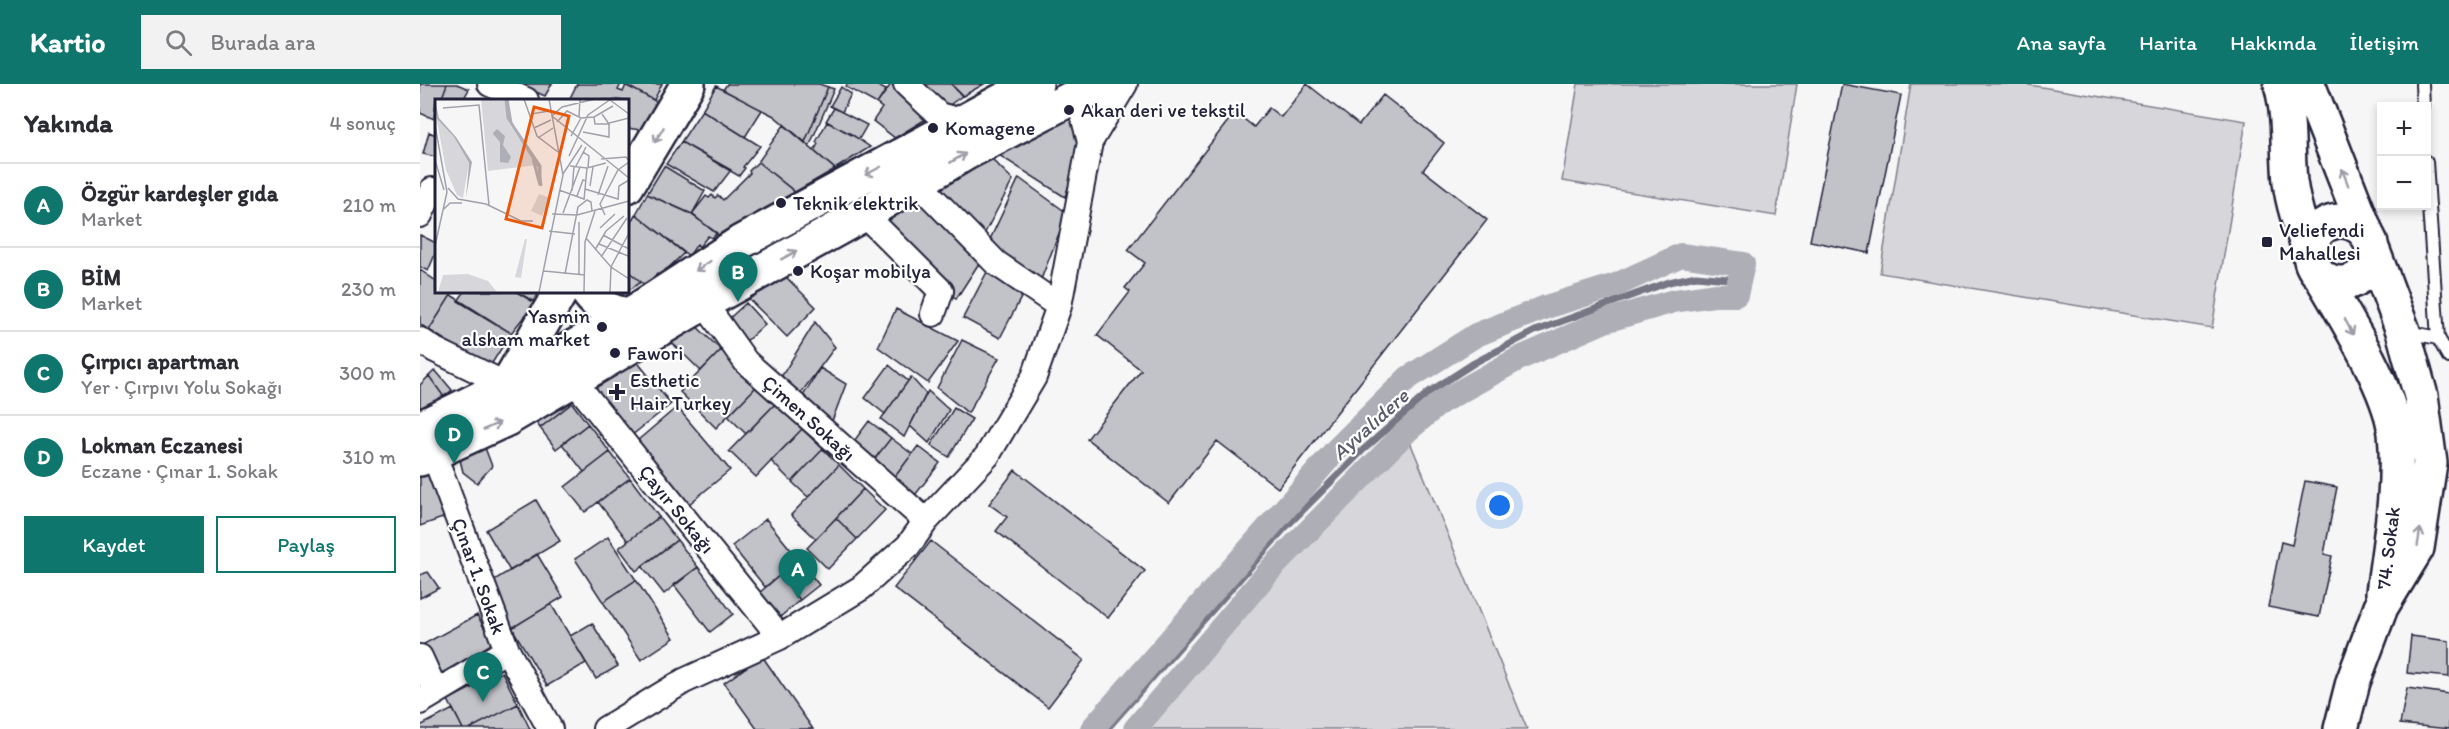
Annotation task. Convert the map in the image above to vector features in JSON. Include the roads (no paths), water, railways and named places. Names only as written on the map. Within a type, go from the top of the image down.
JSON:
[{"type":"main road","points":[[631,172],[688,84]]},
{"type":"main road","points":[[424,446],[507,385],[628,316],[741,242],[1036,84]]},
{"type":"main road","name":"74. Sokak","points":[[2288,88],[2369,242],[2403,331],[2421,396],[2430,463],[2417,548],[2381,607]]},
{"type":"main road","name":"74. Sokak","points":[[2288,88],[2290,184],[2297,211],[2315,263],[2382,388],[2395,431],[2395,496],[2381,607]]},
{"type":"main road","points":[[424,446],[507,419],[966,153],[1092,90]]},
{"type":"main road","points":[[2337,220],[2347,220],[2358,224],[2369,242],[2367,271],[2350,283],[2329,281],[2315,263],[2318,231],[2326,224],[2337,220]]},
{"type":"main road","points":[[507,385],[560,292]]},
{"type":"main road","points":[[588,292],[599,306],[628,316],[693,310]]},
{"type":"main road","points":[[2341,729],[2353,682],[2381,607]]},
{"type":"street","points":[[490,84],[524,99]]},
{"type":"street","points":[[906,84],[939,115],[965,122]]},
{"type":"street","points":[[1090,142],[1125,84]]},
{"type":"street","points":[[605,729],[684,681],[780,637],[861,588],[908,546],[926,521],[987,456],[1034,377],[1059,306],[1090,142],[1092,90]]},
{"type":"street","points":[[917,182],[996,263],[1059,306]]},
{"type":"street","points":[[420,215],[430,189]]},
{"type":"street","points":[[864,214],[941,291],[933,314]]},
{"type":"street","name":"Çimen Sokağı","points":[[693,310],[746,362],[926,521]]},
{"type":"street","points":[[420,340],[435,350],[507,385]]},
{"type":"street","name":"Çayır Sokağı","points":[[574,381],[780,637]]},
{"type":"street","name":"Çınar 1. Sokak","points":[[424,446],[507,650],[550,729]]},
{"type":"street","points":[[420,657],[428,697],[507,650]]},
{"type":"lane","points":[[2422,84],[2423,102]]},
{"type":"lane","points":[[2430,210],[2438,338],[2449,357]]},
{"type":"lane","points":[[2403,331],[2438,338]]},
{"type":"waterway","points":[[1092,729],[1336,450],[1408,378],[1476,335],[1546,307],[1616,285],[1681,255],[1743,264],[1736,295],[1715,295],[1674,301],[1605,321],[1520,358],[1441,402],[1406,432],[1271,569],[1135,729]]},
{"type":"waterway","name":"Ayvalıdere","points":[[1107,729],[1285,528],[1363,450],[1429,392],[1474,363],[1535,331],[1669,282],[1696,276],[1739,280]]},
{"type":"place","name":"Akan deri ve tekstil","points":[[1069,110]]},
{"type":"place","name":"Komagene","points":[[933,128]]},
{"type":"place","name":"Teknik elektrik","points":[[781,203]]},
{"type":"place","name":"Veliefendi Mahallesi","points":[[2267,242]]},
{"type":"place","name":"Koşar mobilya","points":[[798,271]]},
{"type":"place","name":"BİM","points":[[738,302]]},
{"type":"place","name":"Yasmin alsham market","points":[[602,327]]},
{"type":"place","name":"Fawori","points":[[615,353]]},
{"type":"place","name":"Esthetic Hair Turkey","points":[[617,392]]},
{"type":"place","name":"Lokman Eczanesi","points":[[454,464]]},
{"type":"place","name":"Özgür kardeşler gıda","points":[[798,599]]},
{"type":"place","name":"Çırpıcı apartman","points":[[483,702]]}]
